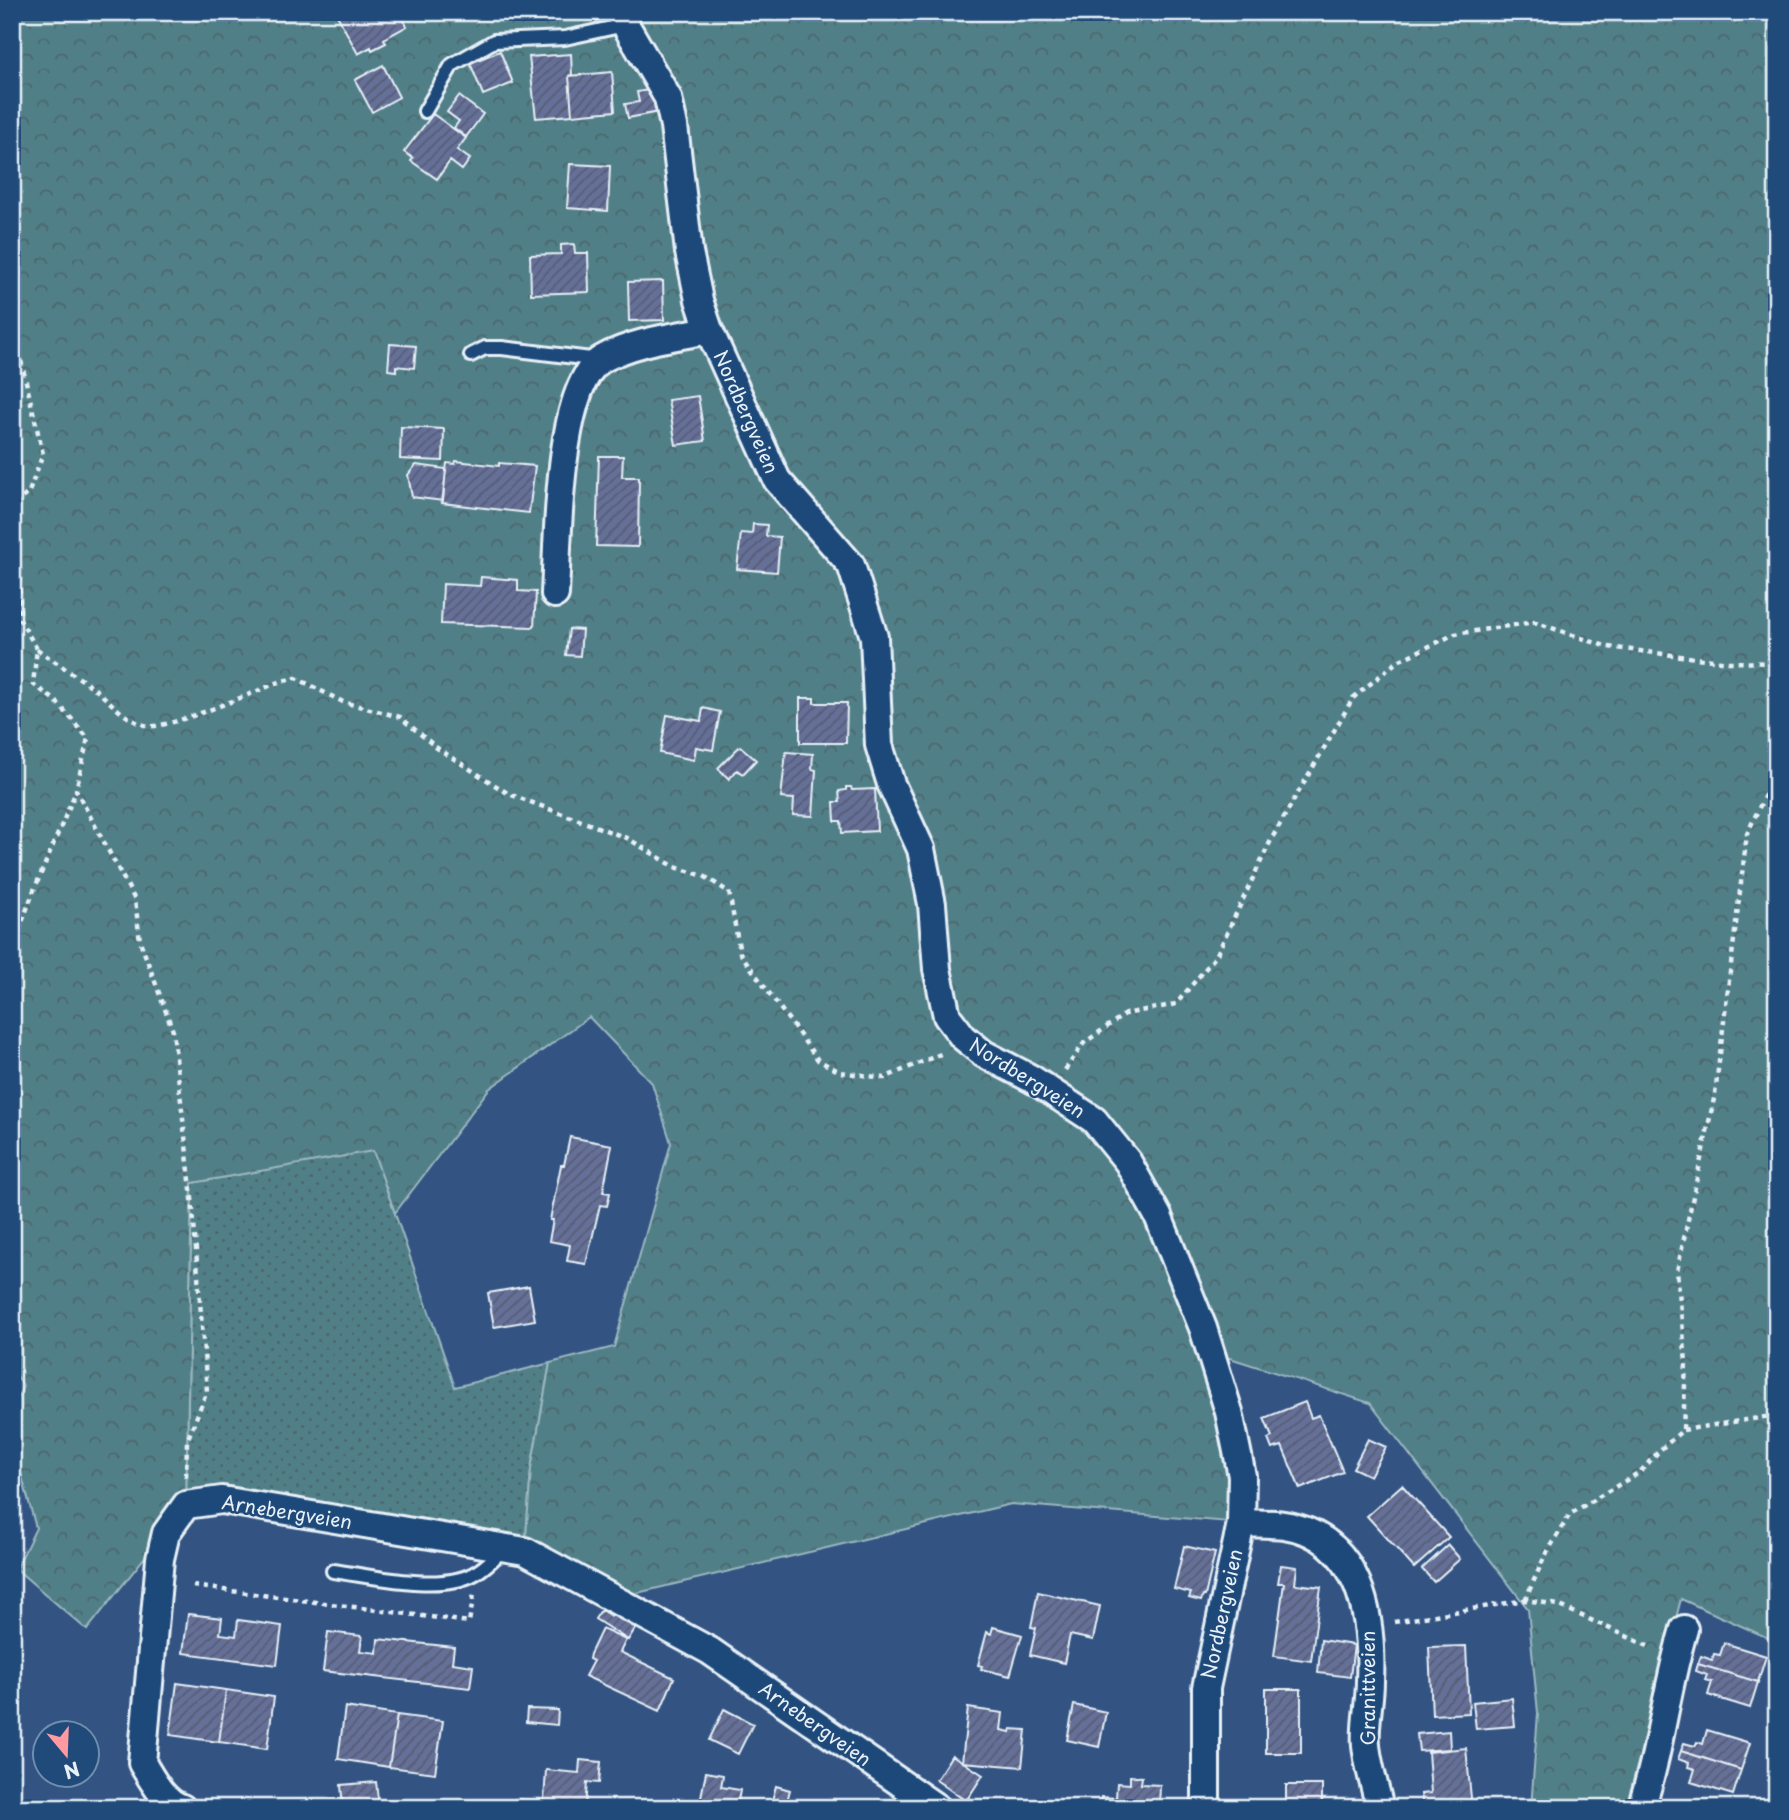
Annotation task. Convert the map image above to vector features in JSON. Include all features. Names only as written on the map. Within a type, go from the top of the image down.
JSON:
[{"type":"street","name":"Nordbergveien","points":[[621,19],[668,98],[674,126],[689,252],[699,300],[709,330],[777,480],[851,565],[874,637],[879,745],[891,784],[921,849],[932,904],[937,969],[947,1016],[963,1037],[984,1054],[1032,1079],[1094,1120],[1128,1162],[1158,1216],[1203,1328],[1228,1412],[1242,1476],[1241,1524],[1206,1688],[1206,1808]]},
{"type":"street","name":"Nordbergveien","points":[[599,360],[628,348],[709,330]]},
{"type":"street","points":[[555,594],[565,440],[580,387],[599,360]]},
{"type":"street","name":"Arnebergveien","points":[[186,1505],[222,1500],[524,1551],[710,1651],[937,1808]]},
{"type":"street","points":[[183,1808],[176,1806],[157,1788],[142,1763],[160,1559],[166,1532],[186,1505]]},
{"type":"street","name":"Granittveien","points":[[1241,1524],[1285,1525],[1318,1537],[1342,1557],[1362,1591],[1369,1626],[1370,1679],[1366,1744],[1380,1808]]},
{"type":"street","points":[[1641,1808],[1653,1772],[1675,1658],[1684,1629]]},
{"type":"lane","points":[[425,111],[452,65],[494,41],[565,38],[621,19]]},
{"type":"lane","points":[[471,355],[485,348],[502,348],[599,360]]},
{"type":"lane","points":[[334,1571],[432,1583],[479,1572],[505,1548]]},
{"type":"path","points":[[12,322],[43,454],[29,492],[14,505],[13,553],[19,570],[20,620],[37,649],[63,669],[93,687],[126,716],[149,726],[173,722],[296,678],[343,702],[400,717],[437,748],[509,794],[627,838],[675,867],[704,876],[729,892],[740,953],[818,1060],[839,1072],[884,1078],[940,1056],[963,1037]]},
{"type":"path","points":[[1051,1091],[1084,1043],[1125,1014],[1176,1004],[1216,956],[1272,838],[1353,698],[1398,661],[1455,634],[1534,622],[1608,647],[1728,662],[1777,663]]},
{"type":"path","points":[[12,949],[76,790],[88,738],[56,701],[33,684],[37,649]]},
{"type":"path","points":[[1683,1430],[1686,1362],[1677,1271],[1715,1094],[1746,834],[1771,782],[1777,776]]},
{"type":"path","points":[[76,790],[135,900],[140,941],[173,1031],[192,1198],[207,1391],[187,1441],[186,1505]]},
{"type":"path","points":[[1525,1600],[1545,1556],[1570,1514],[1640,1472],[1661,1448],[1683,1430],[1777,1415]]},
{"type":"path","points":[[193,1586],[469,1622],[479,1572]]},
{"type":"path","points":[[1369,1626],[1525,1600],[1558,1605],[1675,1658]]},
{"type":"green space","points":[[12,12],[1777,12],[1777,1642],[1681,1599],[1626,1808],[1531,1808],[1538,1713],[1528,1609],[1370,1403],[1230,1358],[1214,1362],[1241,1523],[1011,1504],[612,1599],[525,1551],[531,1469],[550,1363],[614,1347],[671,1143],[652,1083],[589,1017],[489,1089],[395,1213],[373,1151],[192,1183],[186,1505],[87,1630],[16,1569],[36,1528],[12,1440],[12,1412],[23,1386],[12,1367]]},
{"type":"green space","points":[[373,1150],[455,1387],[550,1363],[531,1469],[525,1551],[186,1505],[192,1183]]},
{"type":"building","points":[[343,12],[399,12],[407,26],[384,39],[386,43],[358,54],[337,15]]},
{"type":"building","points":[[500,51],[513,83],[483,95],[470,63]]},
{"type":"building","points":[[571,54],[572,75],[569,76],[572,115],[536,118],[529,57]]},
{"type":"building","points":[[383,65],[399,97],[372,112],[355,80]]},
{"type":"building","points":[[612,72],[615,111],[572,115],[569,76]]},
{"type":"building","points":[[655,89],[659,112],[628,118],[625,104],[639,102],[637,92]]},
{"type":"building","points":[[459,96],[483,114],[466,137],[454,128],[459,121],[447,112]]},
{"type":"building","points":[[433,114],[466,138],[457,150],[470,159],[462,170],[450,161],[437,179],[411,161],[413,158],[404,152]]},
{"type":"building","points":[[570,164],[610,166],[608,211],[567,208]]},
{"type":"building","points":[[574,244],[575,253],[588,253],[589,292],[531,294],[530,255],[561,254],[561,245]]},
{"type":"building","points":[[663,281],[664,320],[629,321],[628,282]]},
{"type":"building","points":[[390,344],[416,346],[414,368],[396,366],[396,371],[388,370]]},
{"type":"building","points":[[698,396],[705,441],[676,445],[668,400]]},
{"type":"building","points":[[401,427],[444,429],[443,461],[400,459]]},
{"type":"building","points":[[599,456],[623,456],[622,477],[639,477],[638,547],[596,546]]},
{"type":"building","points":[[456,461],[499,466],[499,463],[535,466],[529,513],[442,503],[447,463],[455,464]]},
{"type":"building","points":[[416,465],[446,469],[443,501],[412,497],[408,475]]},
{"type":"building","points":[[753,524],[767,525],[766,536],[780,537],[777,572],[737,569],[741,533],[752,534]]},
{"type":"building","points":[[481,577],[518,580],[518,591],[536,592],[534,627],[441,624],[443,584],[480,586]]},
{"type":"building","points":[[569,629],[582,630],[580,656],[566,655]]},
{"type":"building","points":[[800,698],[814,698],[814,703],[847,703],[846,743],[800,743]]},
{"type":"building","points":[[703,708],[720,712],[713,750],[696,747],[694,760],[660,753],[667,715],[701,721]]},
{"type":"building","points":[[740,746],[756,760],[743,774],[737,770],[729,779],[718,768]]},
{"type":"building","points":[[786,752],[813,754],[812,769],[816,770],[813,816],[793,815],[794,799],[781,798]]},
{"type":"building","points":[[846,787],[851,787],[852,790],[875,789],[877,831],[842,833],[841,821],[835,821],[834,802],[840,802],[839,791],[846,790]]},
{"type":"building","points":[[570,1137],[612,1145],[603,1192],[610,1193],[607,1206],[600,1205],[586,1264],[567,1261],[570,1245],[549,1241],[553,1220],[550,1220],[561,1165],[564,1165]]},
{"type":"building","points":[[529,1286],[535,1320],[494,1327],[488,1293]]},
{"type":"building","points":[[1305,1402],[1311,1418],[1319,1415],[1343,1472],[1300,1489],[1282,1446],[1272,1449],[1268,1439],[1272,1437],[1264,1418]]},
{"type":"building","points":[[1368,1439],[1386,1447],[1370,1476],[1353,1468]]},
{"type":"building","points":[[1402,1485],[1449,1537],[1414,1568],[1367,1516]]},
{"type":"building","points":[[1448,1545],[1460,1559],[1434,1582],[1422,1569]]},
{"type":"building","points":[[1184,1546],[1215,1553],[1205,1596],[1201,1601],[1189,1598],[1191,1593],[1174,1589]]},
{"type":"building","points":[[1281,1565],[1297,1567],[1295,1584],[1321,1587],[1311,1661],[1274,1656],[1284,1583],[1278,1583]]},
{"type":"building","points":[[1038,1592],[1100,1606],[1093,1640],[1070,1635],[1064,1663],[1030,1655],[1036,1628],[1031,1627]]},
{"type":"building","points":[[601,1610],[611,1616],[616,1610],[638,1624],[628,1640],[595,1619]]},
{"type":"building","points":[[188,1614],[222,1618],[220,1634],[236,1636],[238,1620],[282,1626],[277,1665],[183,1653]]},
{"type":"building","points":[[993,1627],[1022,1635],[1010,1676],[981,1669],[982,1666],[978,1665],[987,1632],[991,1634]]},
{"type":"building","points":[[602,1629],[626,1640],[620,1652],[674,1678],[660,1711],[585,1676],[593,1661],[589,1659],[590,1654]]},
{"type":"building","points":[[328,1632],[362,1636],[360,1651],[377,1653],[378,1639],[454,1647],[452,1663],[473,1666],[470,1688],[323,1671]]},
{"type":"building","points":[[1321,1640],[1354,1645],[1350,1677],[1318,1673]]},
{"type":"building","points":[[1724,1643],[1766,1656],[1758,1682],[1698,1664],[1701,1656],[1712,1660],[1714,1654],[1720,1655]]},
{"type":"building","points":[[1466,1646],[1469,1713],[1432,1715],[1429,1647]]},
{"type":"building","points":[[1698,1664],[1758,1682],[1750,1708],[1708,1695],[1712,1682],[1705,1680],[1707,1675],[1696,1671]]},
{"type":"building","points":[[177,1683],[226,1690],[219,1742],[170,1735]]},
{"type":"building","points":[[1266,1689],[1301,1689],[1301,1753],[1266,1753]]},
{"type":"building","points":[[226,1690],[274,1697],[267,1749],[219,1742]]},
{"type":"building","points":[[1512,1698],[1515,1726],[1476,1729],[1473,1702]]},
{"type":"building","points":[[1074,1705],[1106,1712],[1099,1747],[1067,1740]]},
{"type":"building","points":[[345,1707],[397,1715],[389,1767],[338,1759]]},
{"type":"building","points":[[968,1708],[1003,1713],[1001,1730],[1026,1730],[1022,1767],[962,1762]]},
{"type":"building","points":[[527,1709],[558,1710],[557,1725],[526,1722]]},
{"type":"building","points":[[724,1709],[753,1724],[738,1754],[709,1740]]},
{"type":"building","points":[[397,1715],[443,1721],[435,1773],[389,1767]]},
{"type":"building","points":[[1707,1730],[1750,1743],[1741,1770],[1681,1751],[1684,1743],[1695,1746],[1697,1742],[1703,1744]]},
{"type":"building","points":[[1449,1731],[1450,1749],[1419,1751],[1417,1734]]},
{"type":"building","points":[[1466,1748],[1472,1808],[1423,1808],[1421,1794],[1431,1793],[1428,1752]]},
{"type":"building","points":[[1681,1751],[1741,1770],[1733,1795],[1691,1782],[1695,1769],[1688,1767],[1689,1763],[1678,1759]]},
{"type":"building","points":[[952,1755],[983,1775],[966,1801],[936,1780]]},
{"type":"building","points":[[580,1760],[601,1762],[599,1783],[587,1782],[585,1808],[515,1808],[515,1799],[544,1801],[546,1770],[579,1773]]},
{"type":"building","points":[[706,1772],[723,1775],[721,1787],[740,1790],[737,1808],[700,1802]]},
{"type":"building","points":[[1130,1776],[1142,1777],[1141,1784],[1160,1785],[1159,1808],[1100,1808],[1101,1797],[1116,1798],[1117,1783],[1130,1784]]},
{"type":"building","points":[[376,1782],[379,1808],[343,1808],[341,1785]]},
{"type":"building","points":[[1286,1785],[1322,1785],[1322,1808],[1286,1808]]},
{"type":"building","points":[[776,1786],[790,1790],[785,1808],[771,1804]]}]
